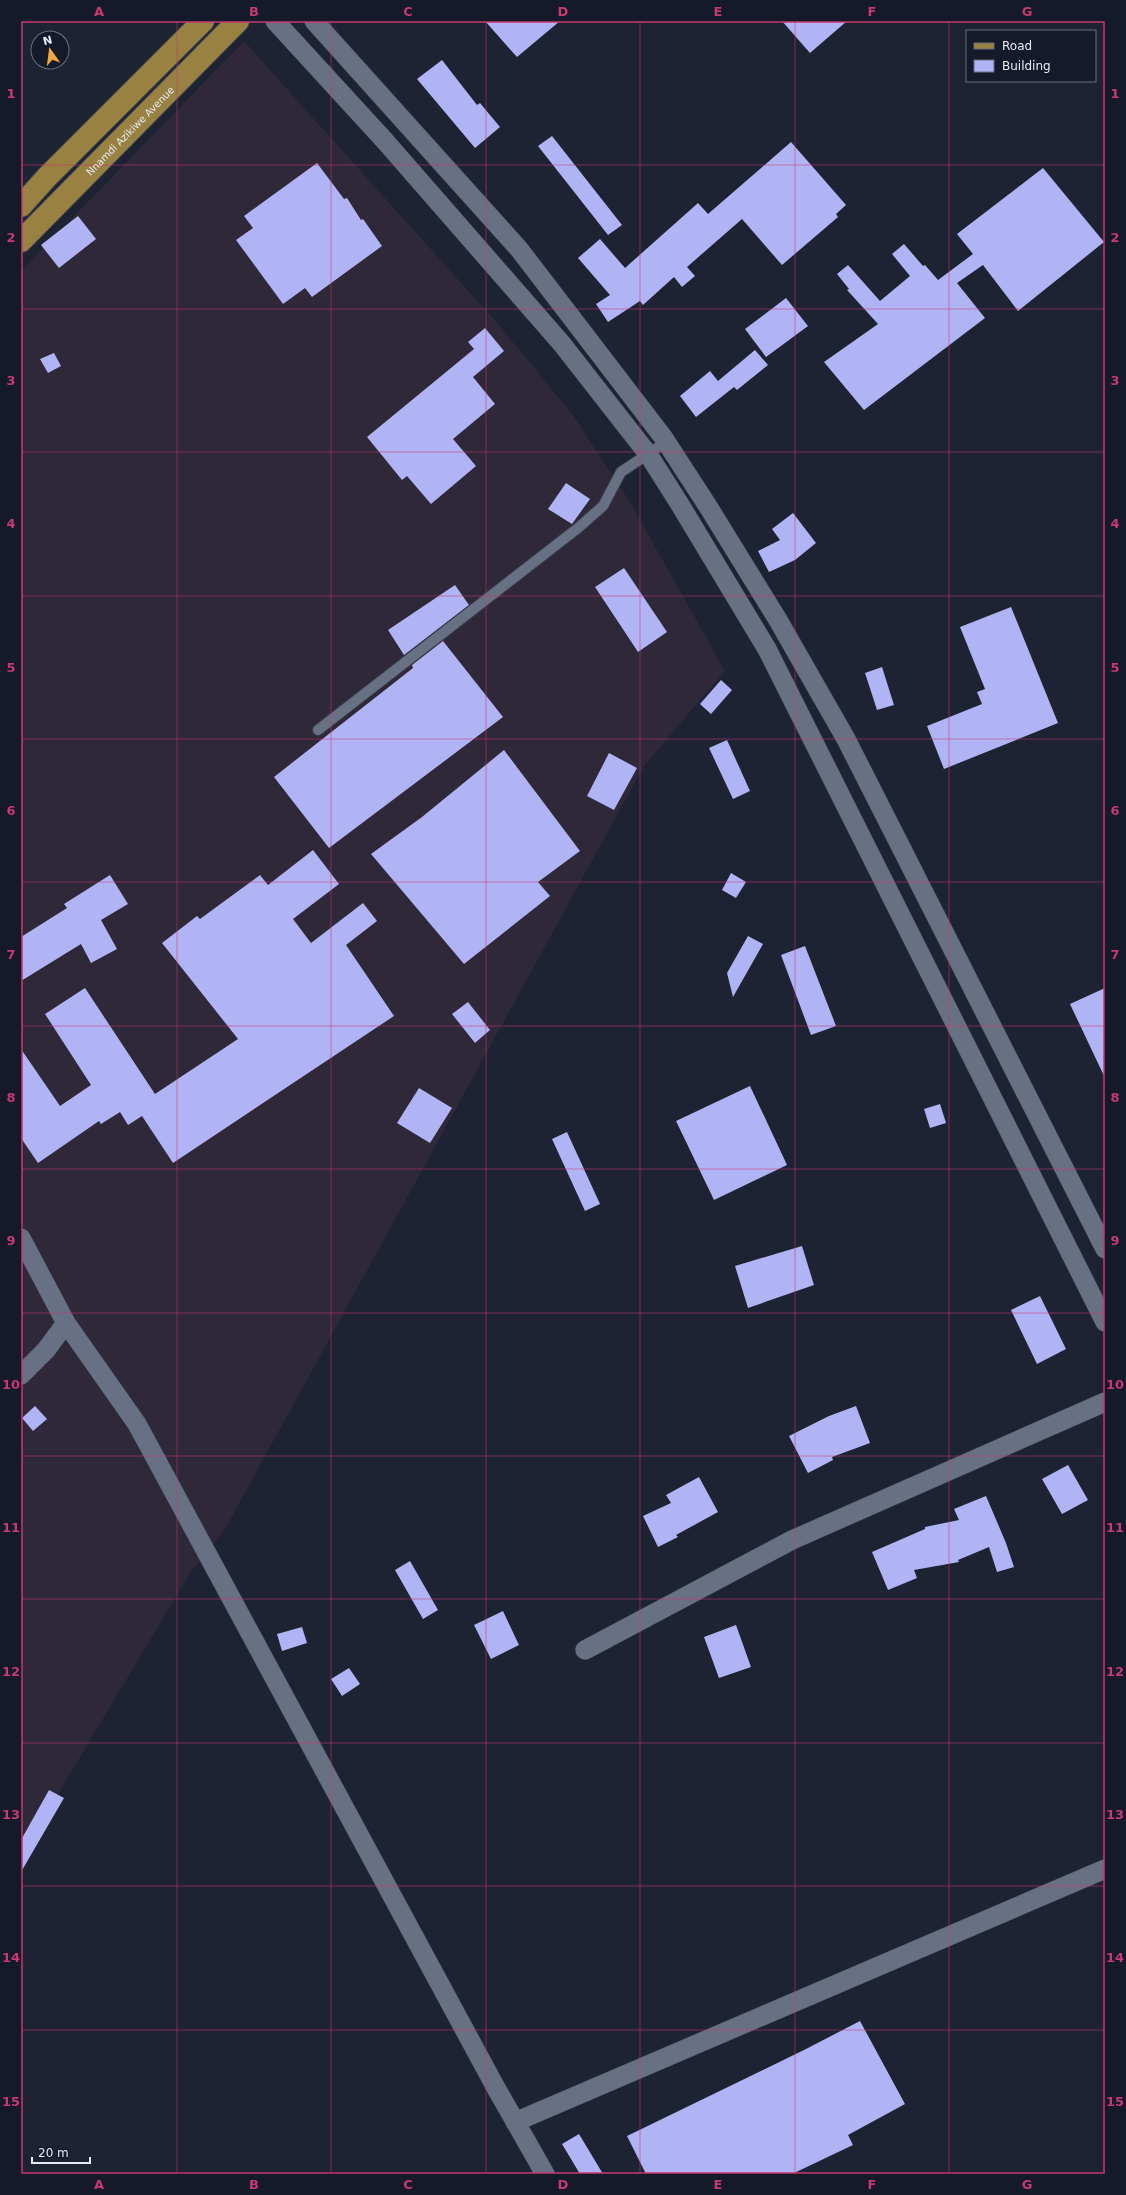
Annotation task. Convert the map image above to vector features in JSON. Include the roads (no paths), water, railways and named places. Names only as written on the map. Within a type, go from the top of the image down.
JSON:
[{"type":"main road","points":[[23,198],[47,177],[203,21]]},
{"type":"main road","name":"Nnamdi Azikiwe Avenue","points":[[21,241],[238,21]]},
{"type":"street","points":[[275,21],[385,141],[562,344],[648,454],[767,649],[1105,1322]]},
{"type":"street","points":[[314,21],[519,249],[626,387],[666,442],[709,508],[778,620],[846,739],[1016,1070],[1105,1249]]},
{"type":"street","points":[[21,1238],[66,1323],[137,1424],[515,2122],[545,2174]]},
{"type":"street","points":[[21,1374],[46,1350],[66,1323]]},
{"type":"street","points":[[585,1650],[792,1540],[1105,1402]]},
{"type":"street","points":[[515,2122],[1105,1869]]},
{"type":"lane","points":[[318,730],[578,528],[603,506],[621,472],[666,442]]}]
